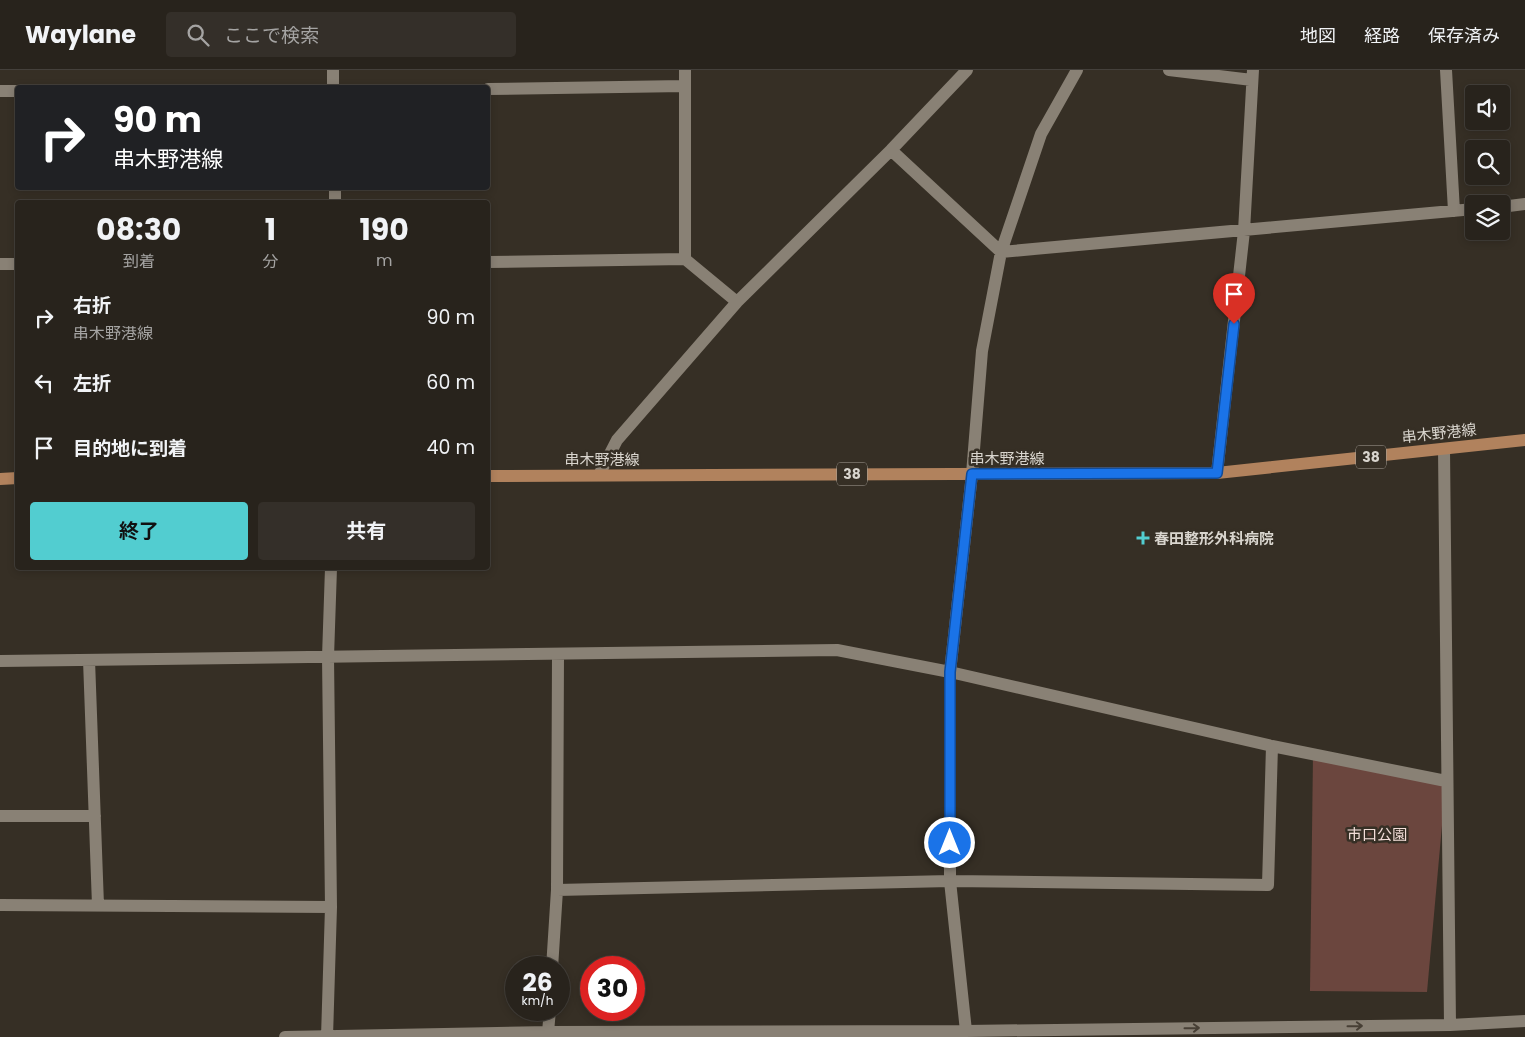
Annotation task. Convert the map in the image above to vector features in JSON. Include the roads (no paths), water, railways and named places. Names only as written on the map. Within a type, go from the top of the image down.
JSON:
[{"type":"main road","name":"串木野港線","points":[[490,476],[1217,473],[1525,440]]},
{"type":"main road","points":[[0,478],[15,478]]},
{"type":"street","points":[[333,70],[333,85]]},
{"type":"street","points":[[685,70],[685,260]]},
{"type":"street","points":[[599,475],[617,440],[737,302],[891,150],[967,70]]},
{"type":"street","points":[[966,1031],[950,881],[950,672],[972,474],[982,351],[1001,252],[1041,134],[1077,70]]},
{"type":"street","points":[[1169,70],[1253,75],[1244,231],[1217,473]]},
{"type":"street","points":[[1446,70],[1454,211]]},
{"type":"street","points":[[490,89],[684,86]]},
{"type":"street","points":[[0,91],[15,91]]},
{"type":"street","points":[[891,150],[1001,252],[1465,210]]},
{"type":"street","points":[[1510,206],[1525,204]]},
{"type":"street","points":[[490,262],[685,260],[737,302]]},
{"type":"street","points":[[0,264],[15,264]]},
{"type":"street","points":[[1444,449],[1450,1025]]},
{"type":"street","points":[[327,1036],[331,907],[328,657],[331,570]]},
{"type":"street","points":[[0,661],[837,650],[950,672],[1272,746],[1446,781]]},
{"type":"street","points":[[553,956],[557,890],[558,655]]},
{"type":"street","points":[[89,660],[98,905]]},
{"type":"street","points":[[557,890],[950,881],[1268,885],[1272,746]]},
{"type":"street","points":[[0,816],[95,816]]},
{"type":"street","points":[[0,905],[331,907]]},
{"type":"street","points":[[548,1032],[549,1021]]},
{"type":"street","points":[[285,1037],[548,1032],[966,1031],[1450,1025],[1525,1021]]},
{"type":"place","name":"春田整形外科病院","points":[[1143,538]]},
{"type":"park label","name":"市口公園","points":[[1377,834]]}]
